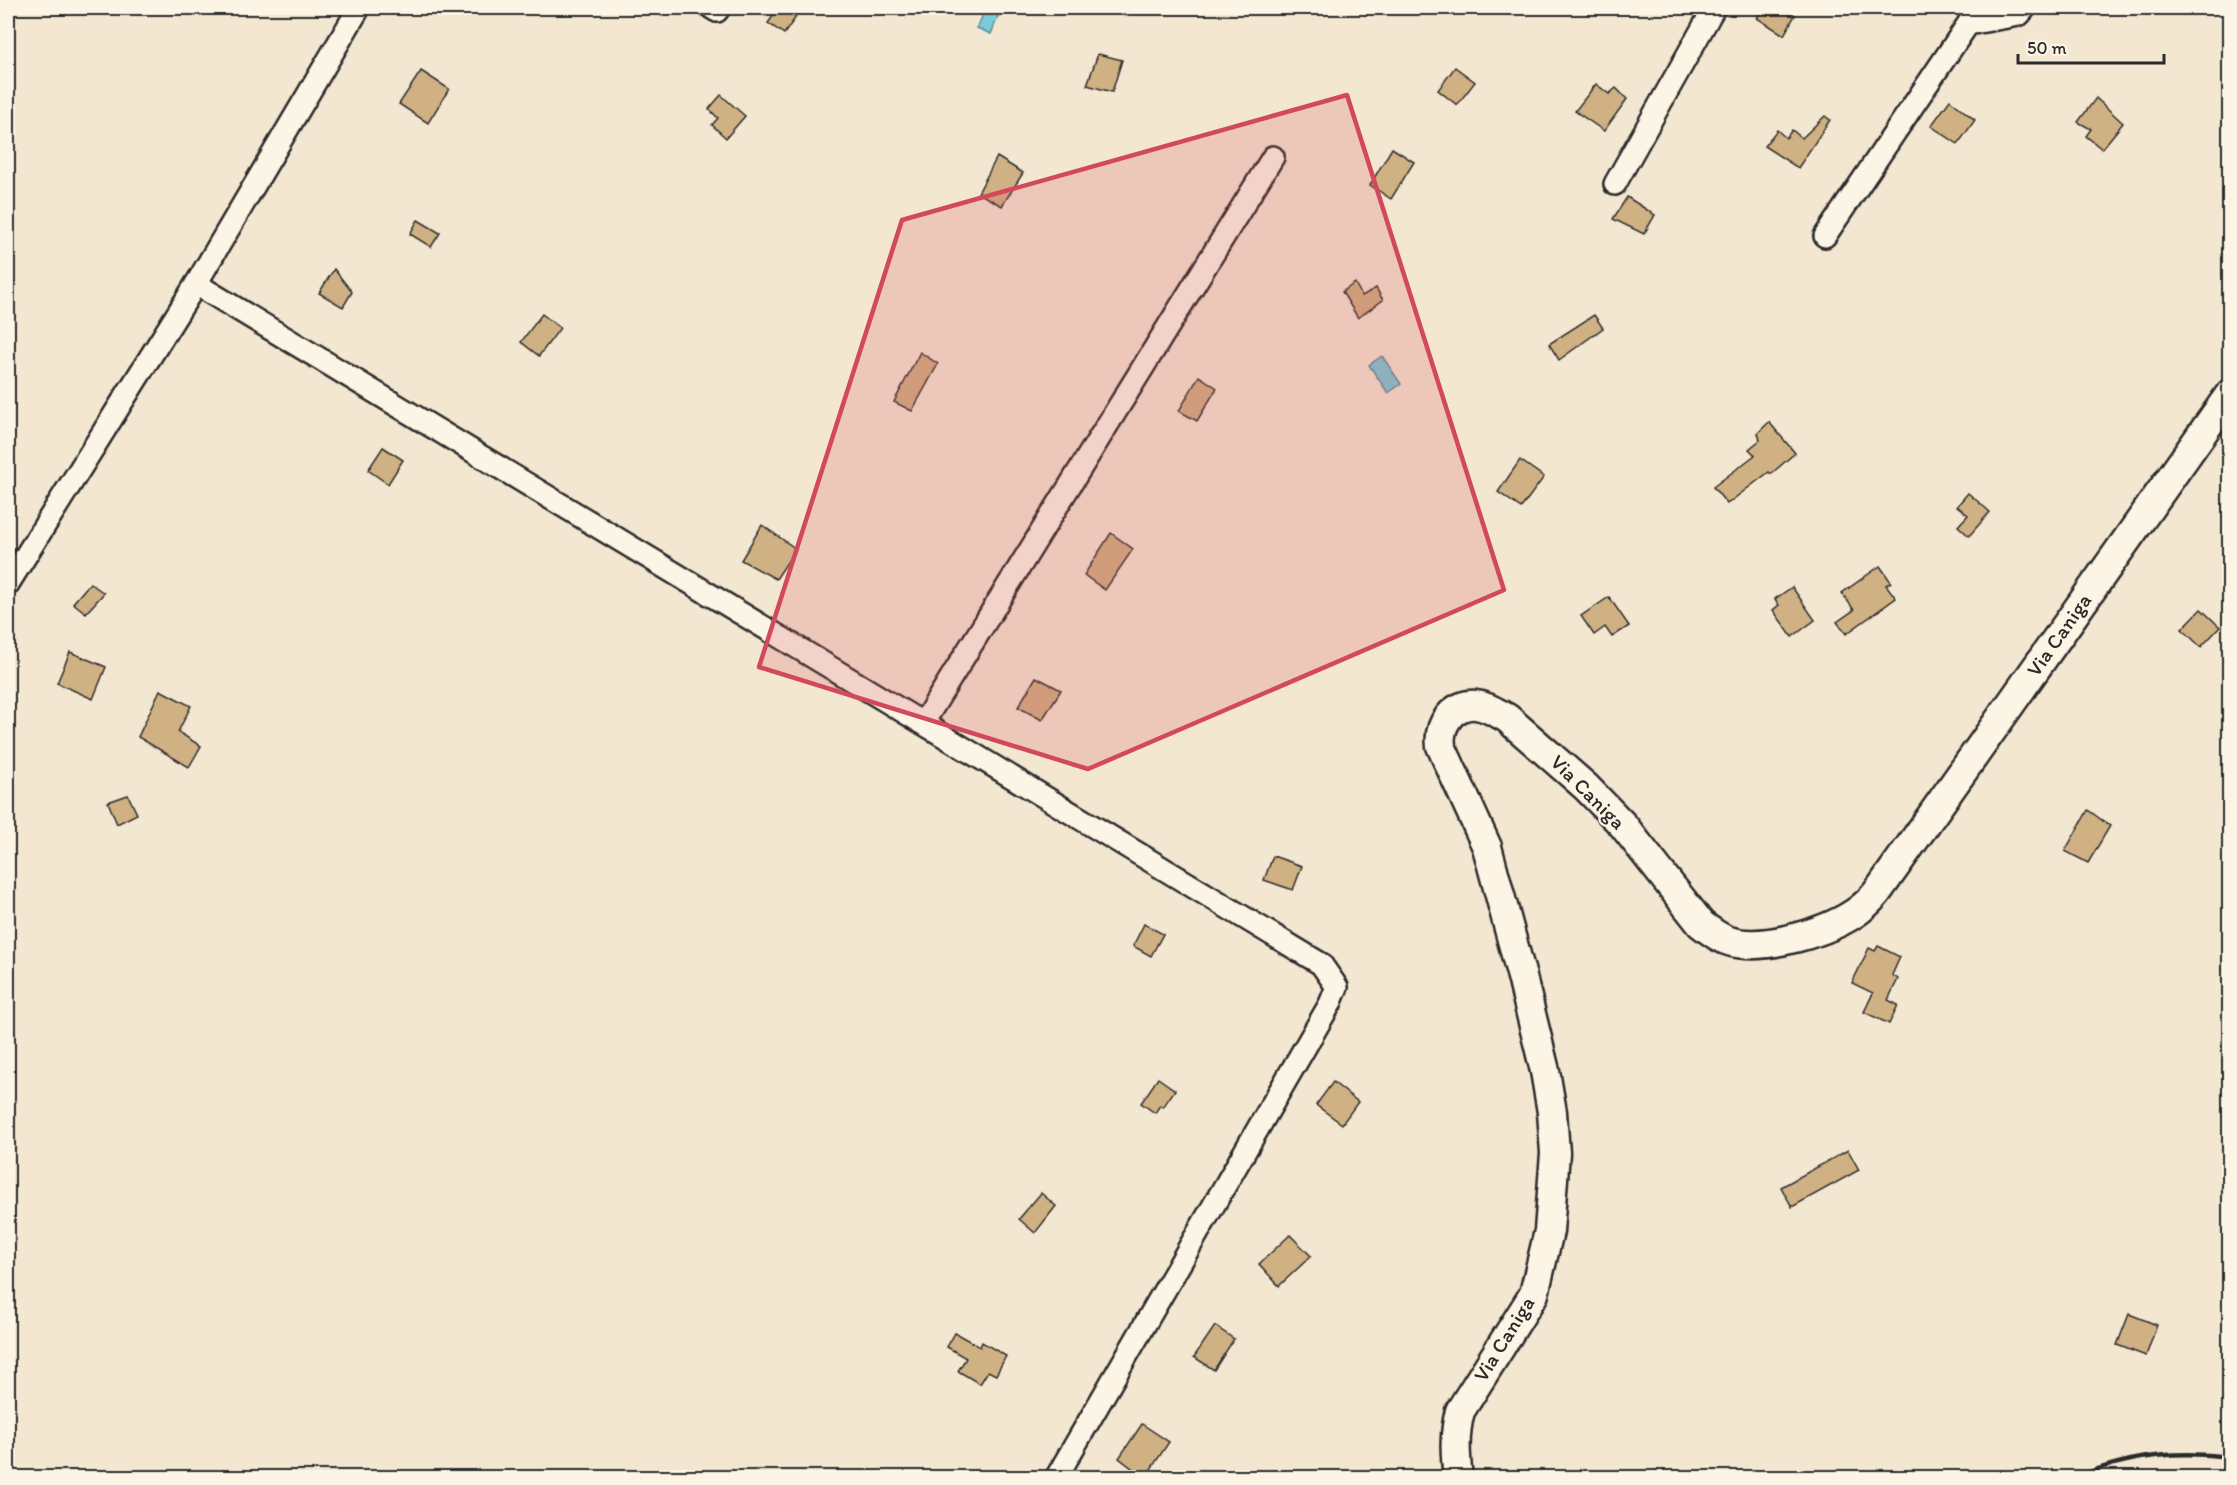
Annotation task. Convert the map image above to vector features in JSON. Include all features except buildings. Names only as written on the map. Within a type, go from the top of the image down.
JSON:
[{"type":"street","points":[[8,584],[196,285],[359,8]]},
{"type":"street","points":[[712,8],[717,11],[719,8]]},
{"type":"street","points":[[1615,184],[1714,8]]},
{"type":"street","points":[[1826,236],[1968,24],[2019,15],[2025,8]]},
{"type":"street","points":[[923,723],[1273,157]]},
{"type":"street","points":[[196,285],[1321,964],[1337,987],[1330,1004],[1056,1478]]},
{"type":"street","name":"Via Caniga","points":[[1458,1478],[1455,1448],[1456,1427],[1460,1411],[1534,1294],[1549,1231],[1555,1153],[1545,1071],[1522,977],[1487,847],[1441,746],[1439,735],[1443,724],[1449,716],[1467,706],[1478,705],[1507,718],[1548,752],[1623,825],[1701,924],[1714,934],[1742,944],[1756,943],[1794,937],[1831,925],[1858,910],[1872,899],[1881,887],[2229,394]]},
{"type":"highlighted area","points":[[1347,95],[1504,590],[1088,769],[759,667],[902,220]]},
{"type":"water","points":[[986,8],[1001,9],[991,34],[977,28]]},
{"type":"water","points":[[1382,356],[1401,384],[1388,393],[1369,365]]},
{"type":"railway","points":[[2075,1478],[2112,1464],[2151,1457],[2190,1454],[2230,1457]]}]
